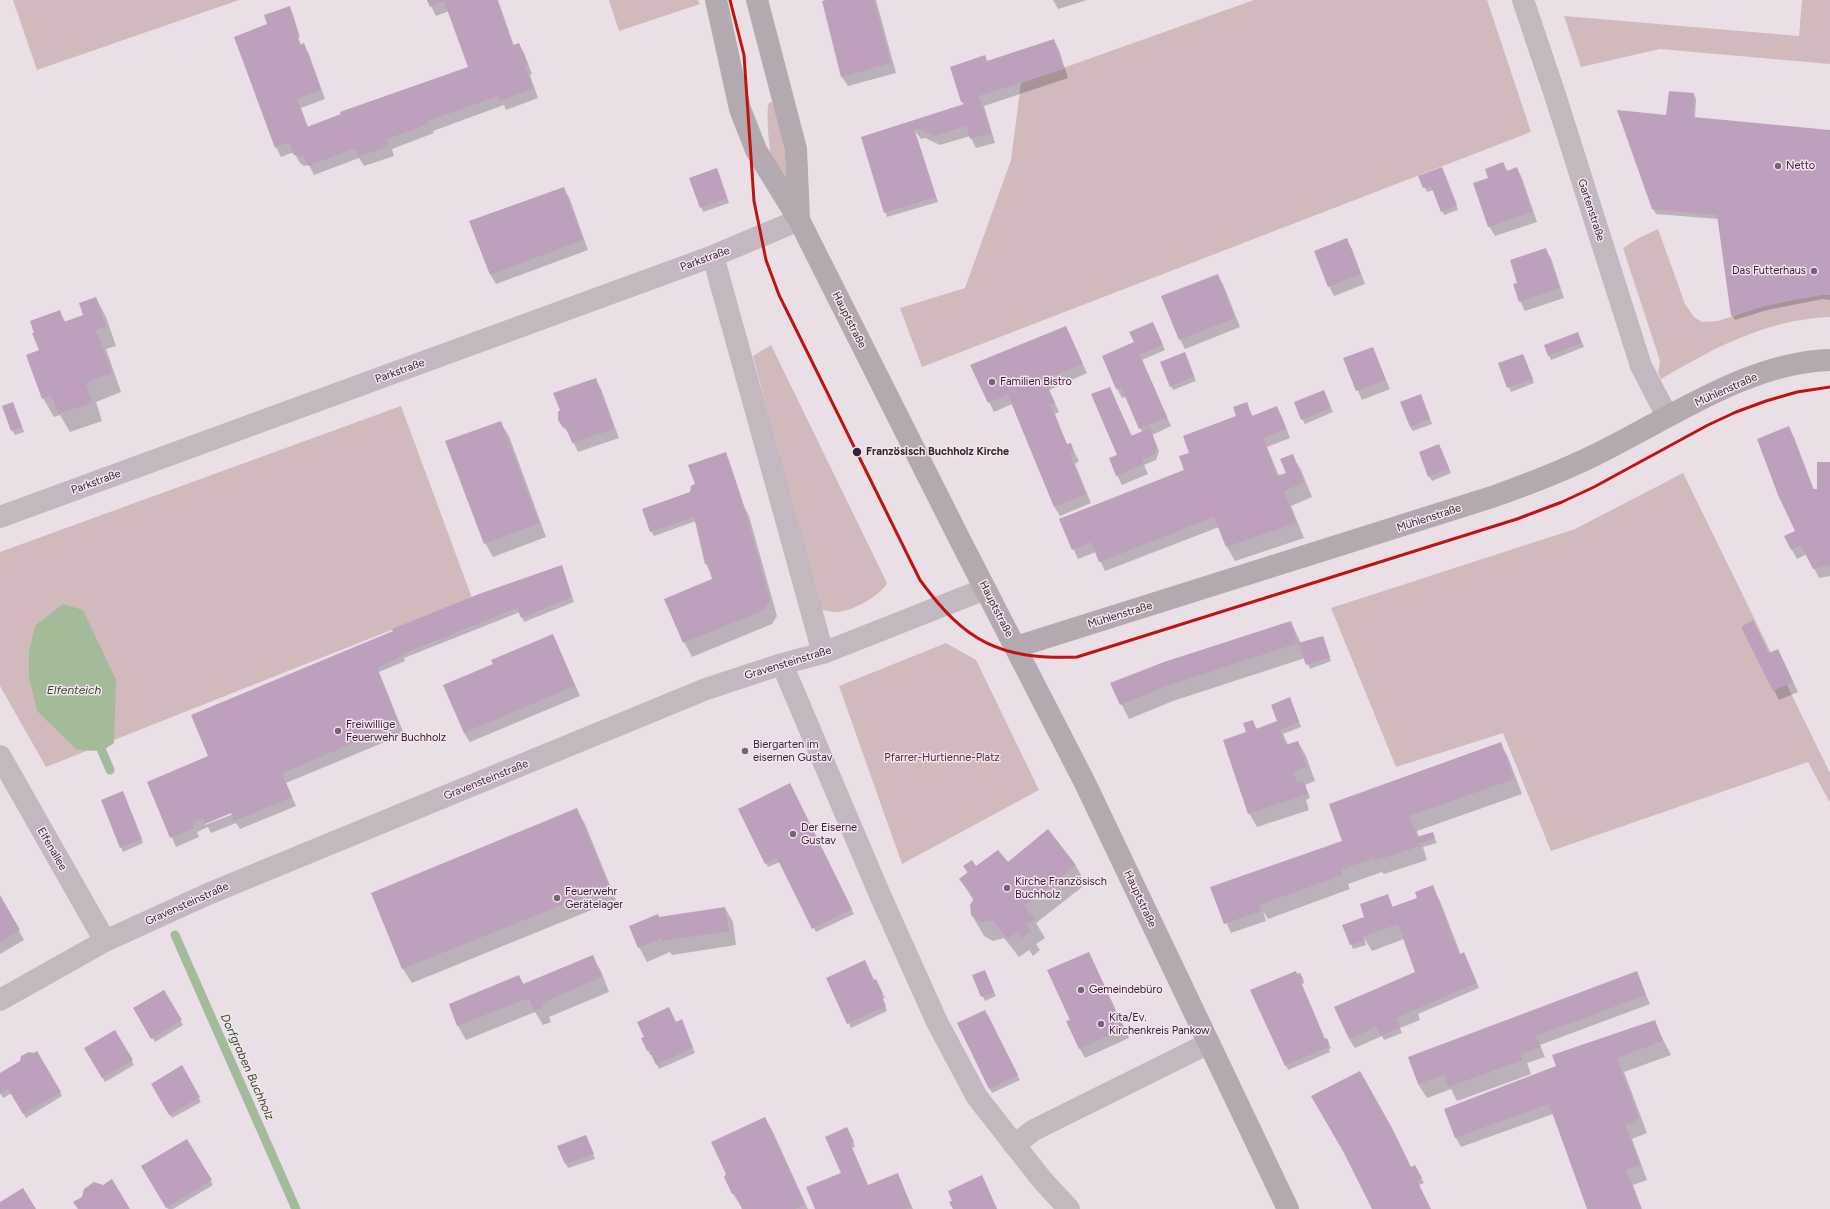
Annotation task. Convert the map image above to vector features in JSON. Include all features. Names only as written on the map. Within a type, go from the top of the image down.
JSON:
[{"type":"main road","name":"Hauptstraße","points":[[716,0],[740,109],[756,150],[799,220],[985,589],[1085,783],[1288,1209]]},
{"type":"main road","name":"Hauptstraße","points":[[757,0],[796,149],[799,220]]},
{"type":"main road","name":"Mühlenstraße","points":[[1016,647],[1402,527],[1499,495],[1543,479],[1594,456],[1667,416],[1736,383],[1778,368],[1814,361],[1830,360]]},
{"type":"street","name":"Gartenstraße","points":[[1523,0],[1555,95],[1641,366],[1667,416]]},
{"type":"street","name":"Parkstraße","points":[[0,517],[713,256],[799,220]]},
{"type":"street","points":[[713,256],[823,654]]},
{"type":"street","name":"Gravensteinstraße","points":[[0,1000],[105,941],[208,894],[706,689],[782,664],[823,654],[985,589]]},
{"type":"street","points":[[782,664],[880,896],[937,1022],[977,1097],[1043,1181],[1069,1209]]},
{"type":"street","name":"Elfenallee","points":[[0,756],[105,941]]},
{"type":"street","points":[[1014,1145],[1034,1130],[1209,1043]]},
{"type":"green space","points":[[13,0],[239,0],[37,70]]},
{"type":"green space","points":[[609,0],[698,0],[700,4],[619,31]]},
{"type":"green space","points":[[1254,0],[1487,0],[1531,132],[922,367],[900,308],[965,288],[1011,160],[1021,83]]},
{"type":"green space","points":[[1802,0],[1830,0],[1830,64],[1660,49],[1581,67],[1564,16],[1799,36]]},
{"type":"green space","points":[[772,102],[790,157],[790,189],[777,174],[772,164],[768,136],[768,107],[769,103]]},
{"type":"green space","points":[[1658,229],[1685,304],[1694,317],[1702,322],[1718,321],[1764,306],[1820,295],[1830,295],[1830,317],[1806,319],[1762,329],[1701,356],[1661,379],[1658,373],[1660,361],[1623,248],[1637,239]]},
{"type":"green space","points":[[771,345],[887,583],[872,598],[851,609],[835,612],[819,609],[753,356]]},
{"type":"green space","points":[[401,406],[472,598],[46,767],[0,686],[0,552]]},
{"type":"green space","points":[[1683,473],[1830,773],[1830,803],[1808,762],[1551,851],[1503,733],[1396,767],[1331,608],[1575,529]]},
{"type":"green space","name":"Pfarrer-Hurtienne-Platz","points":[[946,643],[976,660],[1039,790],[902,864],[839,686]]},
{"type":"water","name":"Elfenteich","points":[[63,604],[83,610],[116,680],[114,743],[102,751],[77,750],[37,711],[29,677],[29,652],[35,626]]},
{"type":"building","points":[[427,0],[497,0],[513,45],[519,43],[528,65],[525,66],[533,89],[500,101],[498,96],[428,121],[429,124],[387,139],[389,146],[358,157],[356,151],[353,149],[308,166],[304,156],[298,157],[293,154],[289,142],[275,148],[234,37],[267,24],[264,15],[290,6],[300,45],[304,43],[321,90],[297,99],[307,127],[341,114],[340,112],[468,67],[444,1],[430,7]]},
{"type":"building","points":[[874,0],[891,63],[841,77],[822,1]]},
{"type":"building","points":[[1054,39],[1064,69],[979,96],[991,133],[970,139],[966,126],[934,136],[919,129],[914,129],[936,197],[884,213],[861,137],[964,104],[961,102],[950,67],[985,55],[987,61]]},
{"type":"building","points":[[1669,91],[1694,93],[1693,117],[1830,130],[1830,295],[1820,295],[1764,306],[1731,316],[1717,215],[1652,209],[1617,110],[1666,115]]},
{"type":"building","points":[[1503,162],[1507,171],[1517,167],[1532,212],[1488,227],[1473,183],[1488,178],[1485,169]]},
{"type":"building","points":[[1442,167],[1457,205],[1441,212],[1431,186],[1423,188],[1418,176]]},
{"type":"building","points":[[717,168],[727,198],[700,208],[689,178]]},
{"type":"building","points":[[564,187],[583,240],[490,275],[469,221]]},
{"type":"building","points":[[1347,238],[1361,274],[1328,287],[1314,251]]},
{"type":"building","points":[[1546,248],[1560,288],[1519,302],[1513,284],[1517,283],[1510,260]]},
{"type":"building","points":[[1218,274],[1235,318],[1179,340],[1161,296]]},
{"type":"building","points":[[96,297],[106,327],[96,330],[112,373],[86,383],[92,403],[58,414],[51,395],[42,399],[26,355],[39,350],[32,333],[34,333],[30,321],[60,310],[64,322],[83,315],[79,303]]},
{"type":"building","points":[[1153,322],[1163,345],[1140,355],[1167,417],[1139,429],[1121,387],[1116,389],[1102,356],[1134,342],[1129,332]]},
{"type":"building","points":[[1066,326],[1083,364],[1041,381],[1044,388],[1048,387],[1055,403],[1050,405],[1067,444],[1071,443],[1074,452],[1070,454],[1086,494],[1054,507],[1008,395],[988,403],[970,365]]},
{"type":"building","points":[[1578,332],[1582,343],[1548,356],[1544,345]]},
{"type":"building","points":[[1373,347],[1386,380],[1356,391],[1343,358]]},
{"type":"building","points":[[1185,352],[1194,376],[1170,387],[1160,362]]},
{"type":"building","points":[[1523,354],[1533,379],[1507,388],[1498,363]]},
{"type":"building","points":[[596,378],[614,429],[572,443],[566,427],[563,428],[558,420],[558,412],[560,410],[553,393]]},
{"type":"building","points":[[1110,387],[1131,436],[1150,428],[1157,446],[1154,455],[1142,460],[1144,464],[1116,476],[1109,458],[1117,455],[1091,394]]},
{"type":"building","points":[[1324,390],[1331,408],[1301,420],[1294,402]]},
{"type":"building","points":[[1421,394],[1430,419],[1410,427],[1400,402]]},
{"type":"building","points":[[13,402],[22,427],[11,431],[2,406]]},
{"type":"building","points":[[1247,402],[1252,416],[1277,406],[1286,429],[1263,438],[1277,476],[1286,473],[1280,459],[1293,454],[1304,483],[1284,491],[1296,523],[1226,547],[1214,517],[1099,562],[1091,542],[1072,550],[1059,519],[1184,470],[1179,456],[1189,453],[1183,436],[1236,416],[1233,407]]},
{"type":"building","points":[[501,421],[539,523],[484,544],[445,441]]},
{"type":"building","points":[[1789,426],[1813,489],[1817,489],[1817,462],[1830,462],[1830,565],[1813,569],[1801,545],[1791,550],[1784,536],[1795,531],[1778,495],[1757,439]]},
{"type":"building","points":[[1439,444],[1449,468],[1428,477],[1419,452]]},
{"type":"building","points":[[726,452],[742,500],[770,601],[764,610],[683,643],[664,599],[712,579],[708,564],[705,564],[694,517],[650,532],[642,509],[690,492],[691,486],[695,484],[688,465]]},
{"type":"building","points":[[562,565],[572,597],[521,618],[517,608],[403,654],[403,656],[377,668],[399,724],[282,773],[292,797],[234,821],[231,813],[205,824],[203,818],[193,822],[194,828],[170,838],[147,782],[208,756],[191,715],[393,631],[392,629],[479,594]]},
{"type":"building","points":[[1753,620],[1769,653],[1778,649],[1793,682],[1773,691],[1741,627]]},
{"type":"building","points":[[1291,621],[1298,643],[1164,687],[1120,705],[1110,683],[1164,662]]},
{"type":"building","points":[[553,634],[575,686],[464,733],[443,685],[493,664],[491,660]]},
{"type":"building","points":[[1323,636],[1330,657],[1306,665],[1298,643]]},
{"type":"building","points":[[1290,697],[1299,722],[1280,730],[1285,745],[1298,741],[1307,767],[1293,772],[1297,782],[1304,781],[1308,794],[1248,814],[1223,740],[1246,732],[1243,723],[1253,720],[1256,729],[1277,721],[1271,705]]},
{"type":"building","points":[[1501,742],[1514,779],[1409,816],[1417,837],[1433,832],[1435,838],[1419,844],[1420,846],[1374,861],[1373,858],[1341,870],[1343,875],[1259,905],[1261,911],[1224,924],[1210,887],[1342,841],[1329,804]]},
{"type":"building","points":[[790,783],[852,909],[812,929],[777,858],[765,864],[738,809]]},
{"type":"building","points":[[123,791],[142,839],[120,848],[101,800]]},
{"type":"building","points":[[577,808],[609,886],[402,969],[371,893]]},
{"type":"building","name":"Kirche Französisch Buchholz","points":[[1048,829],[1076,865],[1024,906],[1035,919],[1026,925],[1030,931],[1022,938],[1017,932],[1008,939],[992,920],[982,922],[977,921],[971,915],[970,905],[974,898],[959,879],[968,872],[963,866],[972,860],[976,866],[998,850],[1008,862]]},
{"type":"building","points":[[1433,885],[1459,955],[1464,952],[1477,983],[1396,1018],[1400,1028],[1381,1036],[1376,1027],[1349,1039],[1334,1007],[1415,972],[1398,924],[1362,937],[1364,941],[1350,945],[1342,925],[1364,917],[1360,904],[1388,894],[1392,907],[1417,898],[1415,892]]},
{"type":"building","points":[[0,895],[20,930],[0,942]]},
{"type":"building","points":[[725,907],[729,931],[662,941],[662,938],[638,948],[629,926],[658,914],[659,917]]},
{"type":"building","points":[[1089,952],[1124,1029],[1079,1049],[1066,1021],[1070,1020],[1047,970]]},
{"type":"building","points":[[593,955],[602,977],[542,1003],[543,1007],[534,1011],[529,998],[457,1026],[449,1004],[519,975],[523,984]]},
{"type":"building","points":[[865,960],[874,980],[876,979],[883,994],[881,995],[886,1006],[847,1024],[826,978]]},
{"type":"building","points":[[985,970],[994,992],[981,997],[972,975]]},
{"type":"building","points":[[1296,971],[1297,974],[1300,973],[1303,979],[1300,980],[1325,1039],[1327,1038],[1329,1043],[1327,1044],[1328,1047],[1285,1066],[1250,990]]},
{"type":"building","points":[[1637,971],[1646,995],[1536,1036],[1541,1047],[1521,1054],[1523,1060],[1448,1087],[1444,1075],[1418,1084],[1408,1057]]},
{"type":"building","points":[[164,990],[182,1020],[151,1039],[133,1008]]},
{"type":"building","points":[[669,1007],[676,1022],[682,1019],[693,1048],[656,1065],[641,1038],[644,1037],[637,1022]]},
{"type":"building","points":[[985,1010],[1018,1075],[989,1089],[957,1023]]},
{"type":"building","points":[[1655,1020],[1663,1041],[1617,1058],[1639,1119],[1625,1125],[1640,1165],[1626,1170],[1641,1209],[1587,1209],[1549,1104],[1455,1138],[1444,1109],[1556,1066],[1552,1055]]},
{"type":"building","points":[[115,1030],[133,1060],[102,1078],[84,1048]]},
{"type":"building","points":[[37,1051],[61,1092],[23,1114],[8,1089],[0,1094],[0,1073],[20,1061],[21,1056],[29,1052],[34,1053]]},
{"type":"building","points":[[182,1065],[200,1097],[169,1115],[151,1084]]},
{"type":"building","points":[[1360,1071],[1392,1128],[1411,1167],[1415,1165],[1422,1178],[1417,1181],[1431,1209],[1372,1209],[1344,1153],[1311,1096]]},
{"type":"building","points":[[765,1117],[805,1204],[795,1209],[742,1209],[735,1194],[732,1194],[724,1177],[726,1174],[711,1142]]},
{"type":"building","points":[[847,1127],[854,1142],[850,1143],[868,1185],[898,1173],[911,1207],[905,1209],[815,1209],[806,1187],[841,1173],[825,1137]]},
{"type":"building","points":[[586,1135],[594,1154],[565,1164],[557,1146]]},
{"type":"building","points":[[187,1139],[212,1180],[166,1208],[141,1166]]},
{"type":"building","points":[[982,1175],[997,1209],[953,1209],[949,1202],[952,1201],[948,1191]]},
{"type":"building","points":[[112,1179],[130,1209],[78,1209],[73,1202],[82,1197],[84,1189],[94,1182],[103,1185]]},
{"type":"building","points":[[23,1188],[36,1209],[0,1209],[0,1202]]},
{"type":"waterway","name":"Dorfgraben Buchholz","points":[[102,751],[110,770]]},
{"type":"waterway","name":"Dorfgraben Buchholz","points":[[175,935],[296,1209]]},
{"type":"transit line","points":[[730,0],[744,55],[754,201],[766,260],[779,295],[920,580],[953,619],[986,643],[1005,650],[1026,655],[1077,657],[1517,519],[1562,502],[1594,487],[1708,425],[1736,412],[1797,392],[1830,387]]},
{"type":"place","name":"Netto","points":[[1778,166]]},
{"type":"place","name":"Das Futterhaus","points":[[1814,271]]},
{"type":"place","name":"Familien Bistro","points":[[992,382]]},
{"type":"place","name":"Französisch Buchholz Kirche","points":[[857,452]]},
{"type":"place","name":"Freiwillige Feuerwehr Buchholz","points":[[338,731]]},
{"type":"place","name":"Biergarten im eisernen Gustav","points":[[745,751]]},
{"type":"place","name":"Der Eiserne Gustav","points":[[793,834]]},
{"type":"place","name":"Kirche Französisch Buchholz","points":[[1007,888]]},
{"type":"place","name":"Feuerwehr Gerätelager","points":[[557,898]]},
{"type":"place","name":"Gemeindebüro","points":[[1081,990]]},
{"type":"place","name":"Kita/Ev. Kirchenkreis Pankow","points":[[1101,1024]]}]
